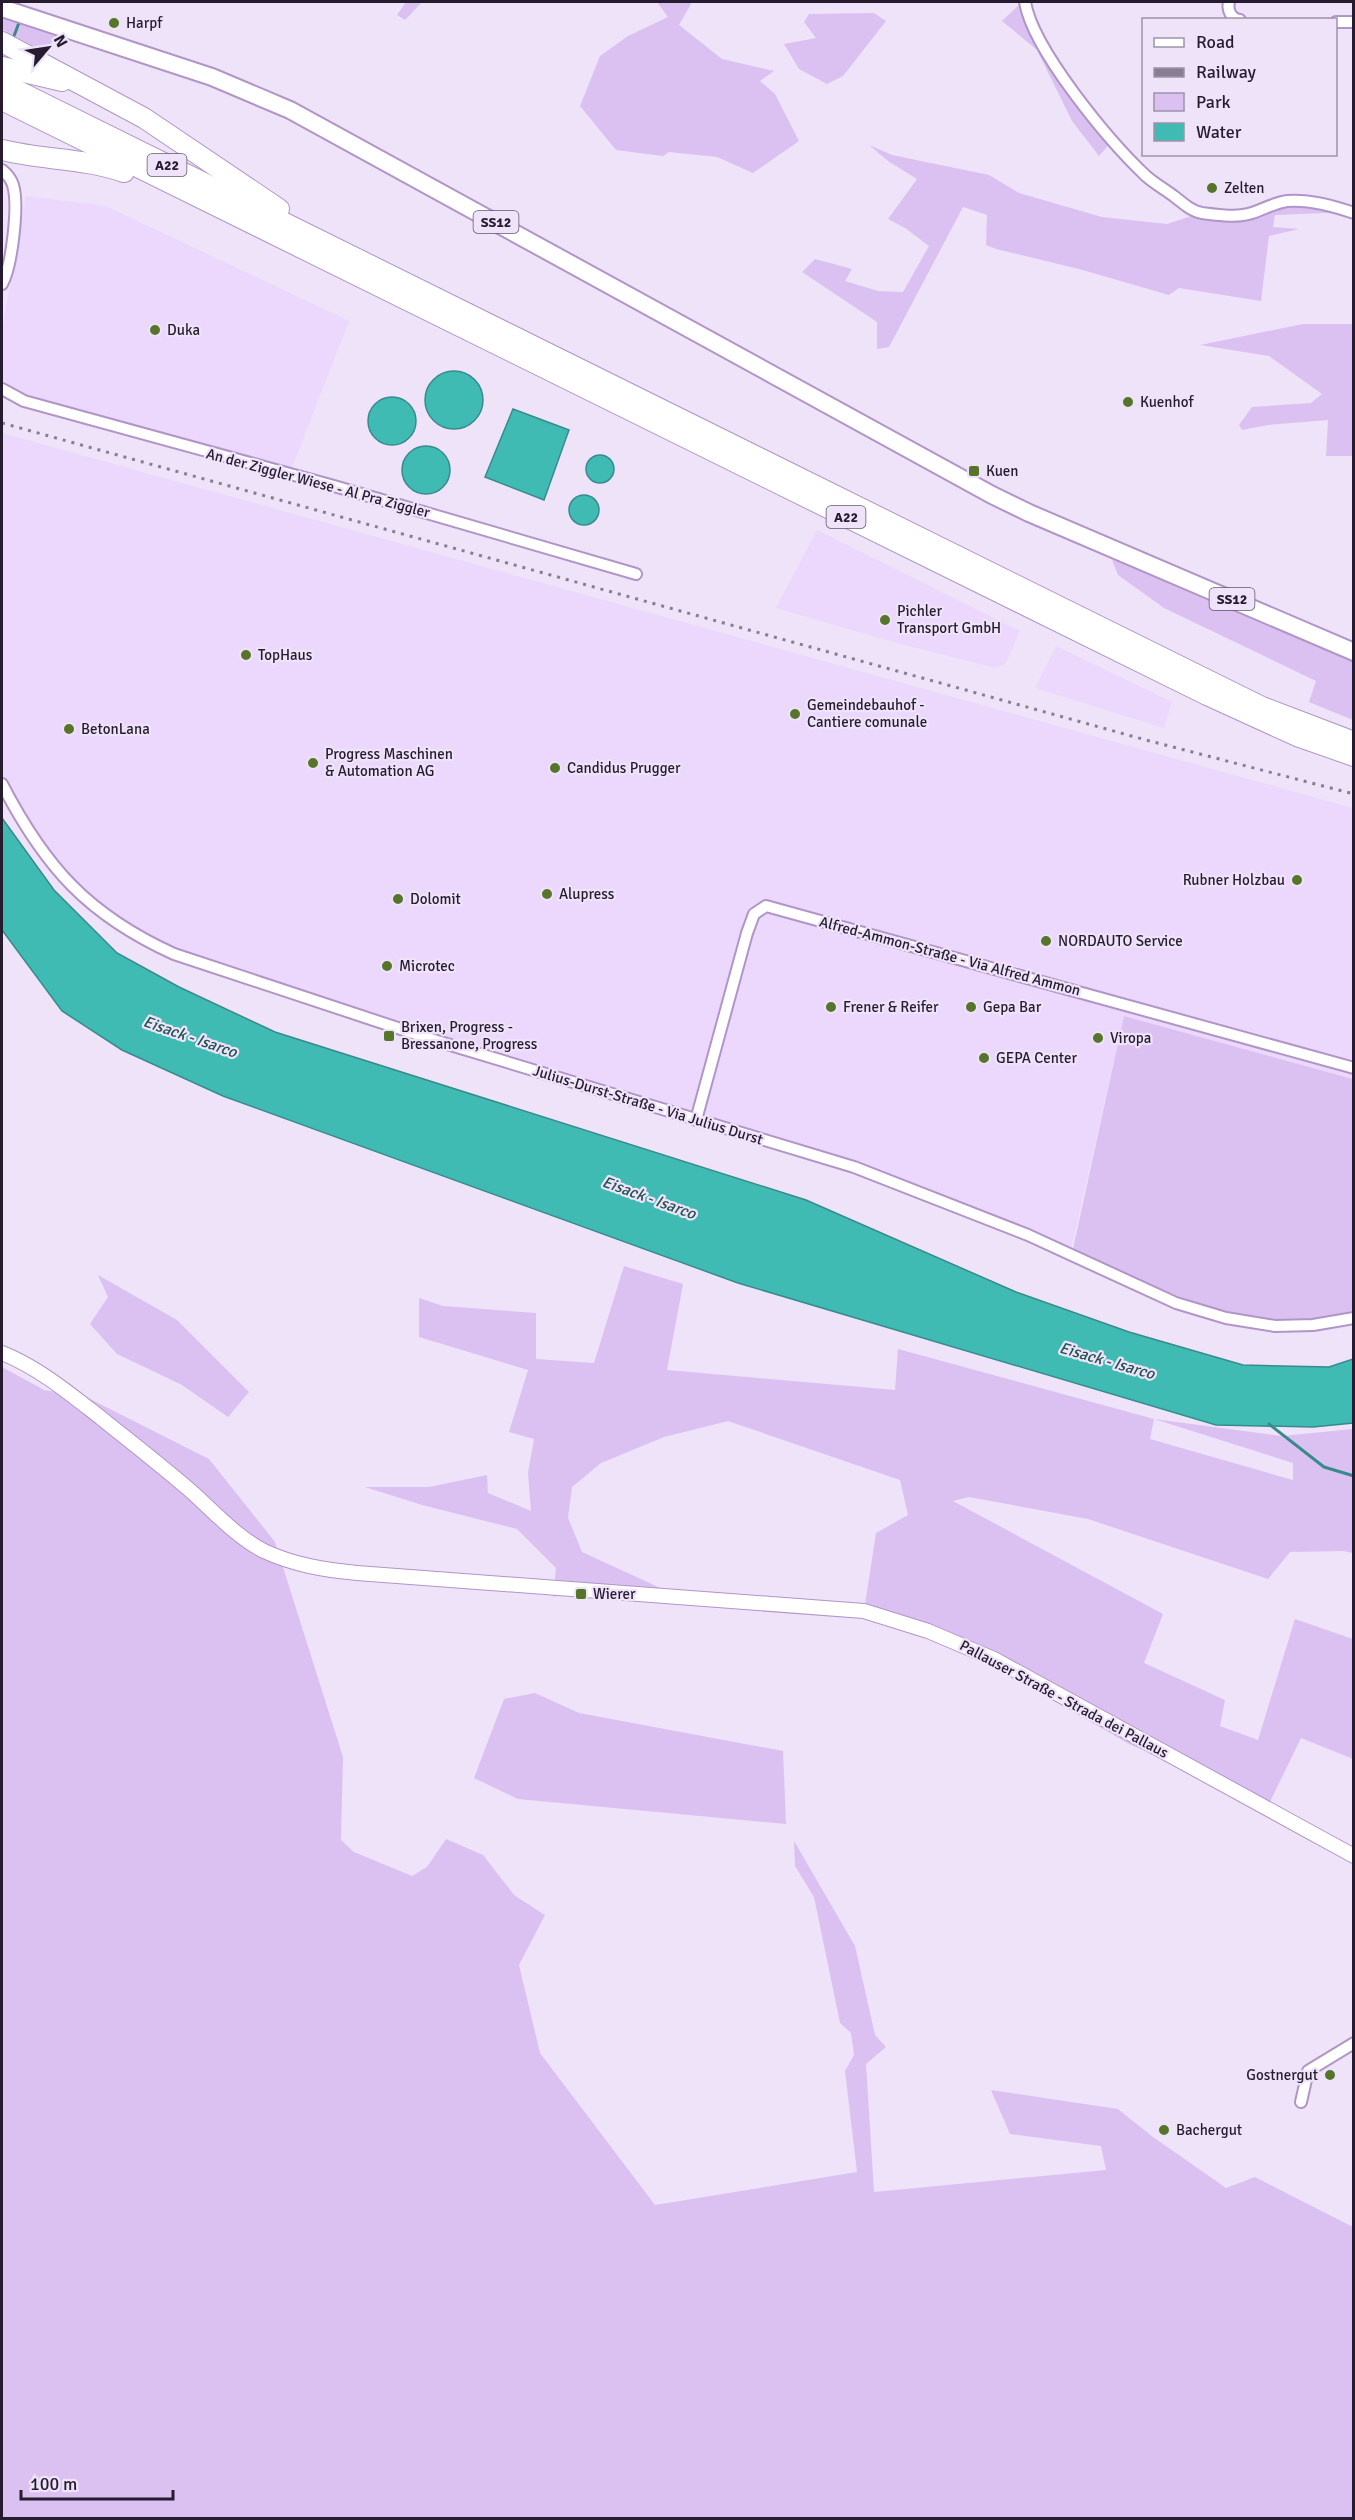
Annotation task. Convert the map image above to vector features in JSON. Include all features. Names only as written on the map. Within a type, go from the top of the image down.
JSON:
[{"type":"highway","points":[[2,42],[144,118],[333,246]]},
{"type":"highway","points":[[2,67],[97,91]]},
{"type":"highway","name":"A22","points":[[2,83],[1262,707],[1353,742]]},
{"type":"highway","name":"A22","points":[[2,100],[1246,715],[1353,756]]},
{"type":"highway","points":[[2,150],[23,156],[104,165],[195,196]]},
{"type":"main road","name":"SS12","points":[[2,8],[212,77],[290,110],[992,495],[1353,652]]},
{"type":"street","points":[[1026,2],[1035,31],[1065,80],[1111,138],[1147,177],[1183,205],[1200,213],[1229,215],[1250,213],[1288,201],[1323,204],[1353,213]]},
{"type":"street","points":[[1229,2],[1228,8],[1237,18]]},
{"type":"street","points":[[1337,22],[1353,22]]},
{"type":"street","points":[[2,170],[13,185],[15,206],[7,270],[2,284]]},
{"type":"street","name":"An der Ziggler Wiese - Al Pra Ziggler","points":[[2,389],[24,401],[334,486],[636,574]]},
{"type":"street","name":"Julius-Durst-Straße - Via Julius Durst","points":[[2,784],[18,817],[42,853],[67,883],[118,924],[147,942],[199,963],[437,1041],[854,1167],[1028,1235],[1176,1303],[1226,1318],[1275,1326],[1313,1325],[1353,1318]]},
{"type":"street","name":"Alfred-Ammon-Straße - Via Alfred Ammon","points":[[696,1120],[747,933],[754,914],[766,906],[1353,1068]]},
{"type":"street","name":"Pallauser Straße - Strada dei Pallaus","points":[[2,1353],[24,1362],[52,1380],[167,1471],[243,1537],[263,1550],[295,1563],[324,1570],[864,1611],[928,1631],[994,1659],[1353,1856]]},
{"type":"street","points":[[1301,2103],[1308,2071],[1353,2043]]},
{"type":"shaded area","points":[[26,196],[106,206],[349,321],[291,470],[41,402],[12,387],[2,379],[2,330]]},
{"type":"shaded area","points":[[2,433],[1353,808],[1353,1079],[1124,1016],[1070,1254],[947,1201],[147,942],[67,883],[2,784]]},
{"type":"shaded area","points":[[817,530],[1020,631],[1006,663],[995,668],[776,608]]},
{"type":"shaded area","points":[[1056,646],[1172,702],[1164,728],[1035,688]]},
{"type":"green space","points":[[406,2],[422,2],[405,20],[397,15]]},
{"type":"green space","points":[[657,2],[692,2],[679,25],[722,59],[774,71],[760,81],[775,94],[799,141],[753,173],[717,157],[669,152],[663,156],[616,150],[580,106],[600,56],[628,36],[668,17]]},
{"type":"green space","points":[[1022,2],[1063,73],[1115,138],[1099,156],[1072,121],[1037,50],[1002,21]]},
{"type":"green space","points":[[874,13],[886,21],[843,76],[827,84],[799,69],[784,44],[816,38],[804,22],[809,14]]},
{"type":"green space","points":[[2,14],[58,32],[46,53],[2,29]]},
{"type":"green space","points":[[869,145],[892,155],[989,175],[1019,193],[1102,217],[1167,224],[1200,213],[1229,215],[1288,201],[1350,212],[1275,215],[1273,227],[1299,229],[1269,236],[1261,301],[1179,288],[1169,295],[1079,269],[996,249],[986,245],[987,215],[963,207],[889,347],[877,349],[877,322],[802,272],[815,259],[852,269],[845,281],[878,291],[903,292],[929,246],[905,228],[888,219],[917,179],[888,161]]},
{"type":"green space","points":[[1303,324],[1353,324],[1353,456],[1326,456],[1328,420],[1268,425],[1242,430],[1239,425],[1252,407],[1311,403],[1322,394],[1269,356],[1200,345]]},
{"type":"green space","points":[[1112,560],[1140,568],[1353,662],[1353,720],[1309,702],[1316,681],[1164,608],[1118,575]]},
{"type":"green space","points":[[1124,1016],[1353,1079],[1354,1309],[1345,1315],[1311,1321],[1248,1316],[1188,1300],[1159,1289],[1073,1249]]},
{"type":"green space","points":[[624,1266],[683,1284],[667,1370],[895,1390],[898,1349],[1154,1419],[1282,1436],[1353,1429],[1353,1553],[1343,1551],[1290,1552],[1268,1579],[1088,1519],[969,1497],[953,1501],[1163,1614],[1144,1663],[1225,1700],[1220,1726],[1258,1740],[1295,1619],[1353,1639],[1353,1759],[1301,1738],[1267,1808],[1231,1788],[1129,1744],[977,1656],[864,1611],[876,1533],[908,1515],[900,1480],[728,1421],[664,1437],[601,1463],[572,1487],[568,1518],[582,1552],[680,1597],[581,1589],[553,1597],[556,1568],[517,1529],[422,1505],[365,1487],[429,1487],[487,1475],[488,1493],[531,1511],[528,1473],[534,1439],[509,1432],[528,1370],[419,1337],[419,1298],[443,1306],[536,1313],[536,1359],[594,1363]],"holes":[[[1154,1419],[1293,1463],[1293,1480],[1150,1439]]]},
{"type":"green space","points":[[98,1275],[177,1320],[249,1392],[228,1417],[182,1385],[117,1354],[90,1324],[108,1297]]},
{"type":"green space","points":[[2,1367],[44,1390],[86,1397],[209,1459],[275,1542],[343,1757],[341,1840],[354,1852],[412,1876],[427,1867],[446,1839],[483,1855],[514,1895],[545,1915],[519,1965],[540,2053],[655,2205],[857,2172],[845,2071],[854,2055],[851,2033],[840,2023],[814,1897],[795,1866],[794,1841],[855,1946],[875,2035],[886,2047],[866,2064],[874,2192],[1106,2170],[1101,2146],[1010,2134],[991,2090],[1118,2109],[1153,2137],[1226,2188],[1255,2177],[1353,2227],[1353,2518],[2,2518]]},
{"type":"green space","points":[[535,1693],[579,1713],[783,1751],[786,1824],[518,1799],[474,1778],[504,1699]]},
{"type":"water","points":[[448,371],[460,371],[475,379],[483,394],[483,406],[475,421],[460,429],[448,429],[433,421],[425,406],[425,394],[433,379]]},
{"type":"water","points":[[392,397],[409,404],[416,421],[409,438],[392,445],[375,438],[368,421],[375,404]]},
{"type":"water","points":[[513,409],[569,430],[544,500],[485,477]]},
{"type":"water","points":[[426,446],[443,453],[450,470],[443,487],[426,494],[409,487],[402,470],[409,453]]},
{"type":"water","points":[[600,455],[610,459],[614,469],[610,479],[600,483],[590,479],[586,469],[590,459]]},
{"type":"water","points":[[584,495],[595,499],[599,510],[595,521],[584,525],[573,521],[569,510],[573,499]]},
{"type":"water","name":"Eisack - Isarco","points":[[2,818],[54,890],[117,953],[179,987],[275,1032],[806,1200],[1016,1292],[1129,1332],[1243,1365],[1329,1367],[1353,1359],[1353,1423],[1313,1427],[1216,1425],[738,1283],[223,1096],[122,1050],[62,1011],[2,930]]},
{"type":"waterway","points":[[14,36],[20,20]]},
{"type":"waterway","points":[[1269,1424],[1324,1467],[1354,1476]]},
{"type":"railway","points":[[2,423],[1146,740],[1354,794]]},
{"type":"place","name":"Harpf","points":[[114,23]]},
{"type":"place","name":"Zelten","points":[[1212,188]]},
{"type":"place","name":"Duka","points":[[155,330]]},
{"type":"place","name":"Kuenhof","points":[[1128,402]]},
{"type":"place","name":"Kuen","points":[[974,471]]},
{"type":"place","name":"Pichler Transport GmbH","points":[[885,620]]},
{"type":"place","name":"TopHaus","points":[[246,655]]},
{"type":"place","name":"Gemeindebauhof - Cantiere comunale","points":[[795,714]]},
{"type":"place","name":"BetonLana","points":[[69,729]]},
{"type":"place","name":"Progress Maschinen & Automation AG","points":[[313,763]]},
{"type":"place","name":"Candidus Prugger","points":[[555,768]]},
{"type":"place","name":"Rubner Holzbau","points":[[1297,880]]},
{"type":"place","name":"Alupress","points":[[547,894]]},
{"type":"place","name":"Dolomit","points":[[398,899]]},
{"type":"place","name":"NORDAUTO Service","points":[[1046,941]]},
{"type":"place","name":"Microtec","points":[[387,966]]},
{"type":"place","name":"Frener & Reifer","points":[[831,1007]]},
{"type":"place","name":"Gepa Bar","points":[[971,1007]]},
{"type":"place","name":"Brixen, Progress - Bressanone, Progress","points":[[389,1036]]},
{"type":"place","name":"Viropa","points":[[1098,1038]]},
{"type":"place","name":"GEPA Center","points":[[984,1058]]},
{"type":"place","name":"Wierer","points":[[581,1594]]},
{"type":"place","name":"Gostnergut","points":[[1330,2075]]},
{"type":"place","name":"Bachergut","points":[[1164,2130]]}]
